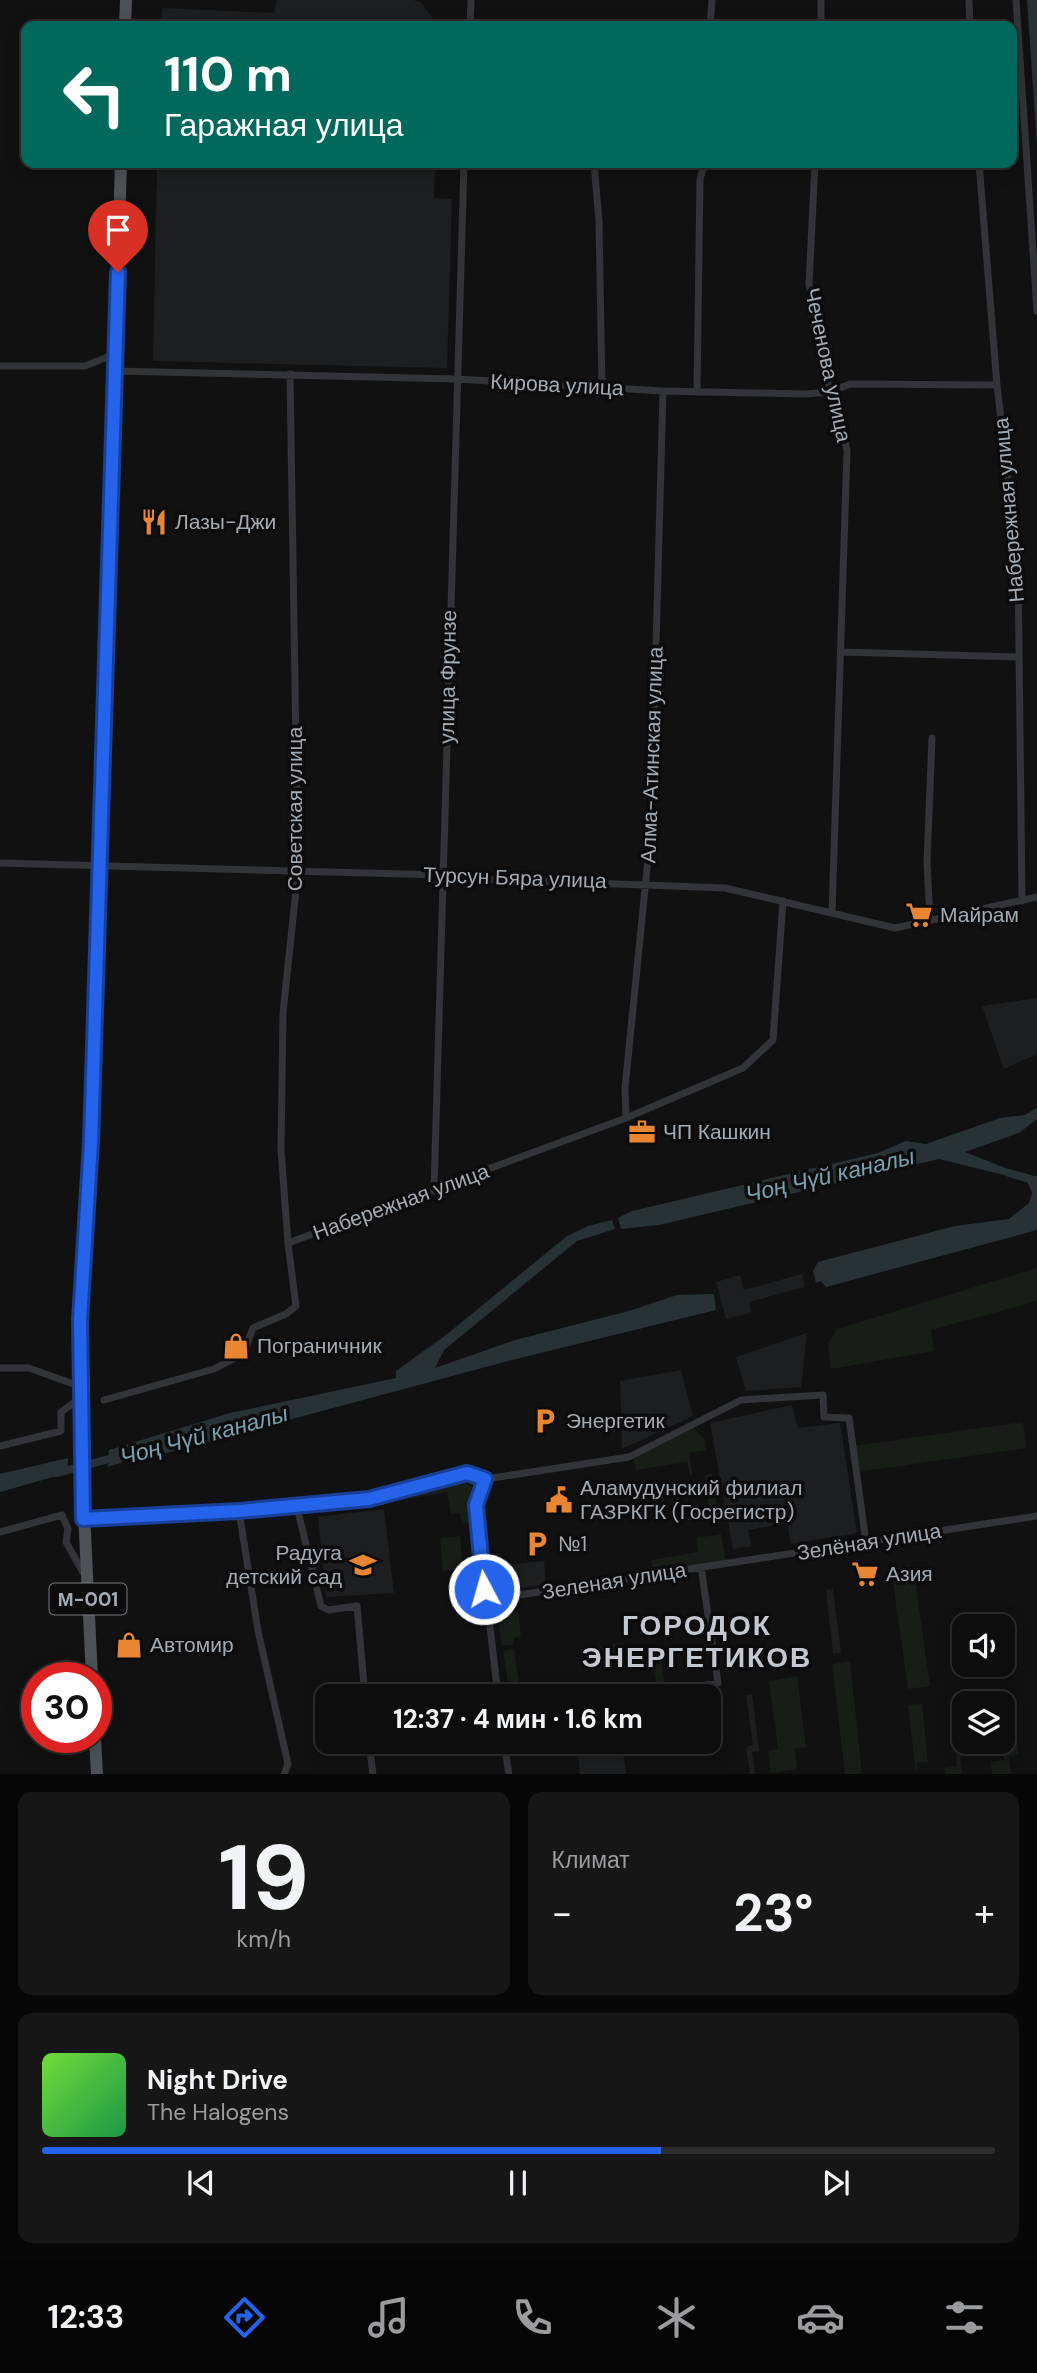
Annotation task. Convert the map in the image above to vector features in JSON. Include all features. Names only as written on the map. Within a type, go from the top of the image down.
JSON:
[{"type":"main road","points":[[125,21],[126,0]]},
{"type":"main road","name":"М-001","points":[[91,1662],[79,1393],[121,168]]},
{"type":"main road","points":[[96,1753],[97,1774]]},
{"type":"street","points":[[470,21],[471,0]]},
{"type":"street","points":[[710,21],[712,0]]},
{"type":"street","points":[[821,0],[821,21]]},
{"type":"street","points":[[970,0],[970,21]]},
{"type":"street","points":[[1016,0],[1037,310]]},
{"type":"street","name":"улица Фрунзе","points":[[434,1191],[464,168]]},
{"type":"street","points":[[594,168],[599,233],[602,387]]},
{"type":"street","points":[[697,392],[701,179],[704,168]]},
{"type":"street","name":"Чеченова улица","points":[[815,168],[809,285],[830,392],[838,406],[847,451],[832,913]]},
{"type":"street","name":"Набережная улица","points":[[979,168],[997,385],[1018,563],[1022,901]]},
{"type":"street","points":[[0,366],[85,366],[115,354]]},
{"type":"street","name":"Кирова улица","points":[[115,371],[456,379],[697,392],[830,392],[850,384],[997,385]]},
{"type":"street","name":"Советская улица","points":[[288,1242],[281,1150],[283,1013],[298,871],[290,374]]},
{"type":"street","name":"Алма-Атинская улица","points":[[626,1118],[625,1088],[647,884],[663,391]]},
{"type":"street","points":[[842,652],[1019,657]]},
{"type":"street","points":[[930,920],[927,862],[932,738]]},
{"type":"street","name":"Турсун Бяра улица","points":[[0,863],[443,875],[453,878],[725,888],[895,928],[1037,897]]},
{"type":"street","name":"Набережная улица","points":[[104,1400],[214,1369],[243,1354],[253,1328],[286,1314],[296,1306],[288,1242],[434,1191],[626,1118],[743,1068],[773,1040],[783,901]]},
{"type":"street","points":[[0,1367],[29,1368],[79,1393],[61,1412],[61,1431],[0,1446]]},
{"type":"street","points":[[83,1519],[298,1507],[369,1499],[467,1473],[485,1479],[629,1457],[741,1400],[822,1395],[824,1417],[849,1418],[866,1542]]},
{"type":"street","points":[[485,1479],[476,1505],[496,1684]]},
{"type":"street","points":[[298,1507],[321,1606],[328,1610],[357,1606],[364,1684]]},
{"type":"street","points":[[239,1511],[258,1631],[288,1764],[284,1774]]},
{"type":"street","points":[[0,1532],[62,1515],[68,1529],[66,1542],[87,1579]]},
{"type":"street","name":"Зелёная улица","points":[[701,1567],[1037,1516]]},
{"type":"street","points":[[701,1567],[718,1684]]},
{"type":"street","name":"Зеленая улица","points":[[486,1600],[701,1567]]},
{"type":"street","points":[[371,1754],[373,1774]]},
{"type":"street","points":[[506,1754],[509,1774]]},
{"type":"shaded area","points":[[277,0],[413,0],[421,2],[434,21],[161,21],[162,8],[274,13]]},
{"type":"shaded area","points":[[157,168],[435,168],[434,198],[452,199],[447,368],[153,361]]},
{"type":"shaded area","points":[[1037,998],[1037,1054],[1004,1069],[982,1006]]},
{"type":"shaded area","points":[[1037,1268],[1037,1301],[931,1330],[934,1351],[831,1369],[828,1344],[837,1329]]},
{"type":"shaded area","points":[[802,1274],[805,1287],[749,1302],[751,1313],[726,1319],[716,1282],[740,1275],[744,1290]]},
{"type":"shaded area","points":[[807,1333],[801,1387],[746,1391],[736,1357]]},
{"type":"shaded area","points":[[681,1370],[693,1416],[622,1449],[620,1381]]},
{"type":"shaded area","points":[[792,1405],[798,1428],[840,1423],[857,1533],[791,1544],[787,1523],[748,1530],[751,1546],[733,1549],[710,1423]]},
{"type":"shaded area","points":[[1023,1422],[1026,1448],[858,1472],[854,1446]]},
{"type":"shaded area","points":[[694,1428],[705,1440],[706,1450],[689,1453],[693,1475],[690,1475],[687,1462],[636,1470],[634,1458]]},
{"type":"shaded area","points":[[712,1474],[719,1523],[711,1524],[704,1475]]},
{"type":"shaded area","points":[[464,1482],[475,1489],[475,1522],[462,1524],[460,1513],[451,1514],[447,1492],[411,1499],[410,1493]]},
{"type":"shaded area","points":[[384,1509],[394,1593],[326,1597],[318,1517]]},
{"type":"shaded area","points":[[721,1534],[726,1561],[653,1572],[651,1560],[698,1552],[696,1538]]},
{"type":"shaded area","points":[[460,1536],[463,1570],[443,1571],[440,1538]]},
{"type":"shaded area","points":[[544,1561],[546,1585],[498,1590],[495,1566]]},
{"type":"shaded area","points":[[909,1566],[911,1578],[915,1579],[930,1686],[908,1689],[891,1568]]},
{"type":"shaded area","points":[[833,1589],[841,1653],[833,1654],[826,1590]]},
{"type":"shaded area","points":[[518,1612],[521,1636],[514,1638],[513,1645],[502,1646],[499,1625],[512,1613]]},
{"type":"shaded area","points":[[622,1643],[624,1661],[588,1665],[586,1648]]},
{"type":"shaded area","points":[[514,1649],[519,1684],[508,1684],[503,1651]]},
{"type":"shaded area","points":[[661,1661],[665,1684],[642,1684],[656,1682],[653,1663]]},
{"type":"shaded area","points":[[850,1661],[862,1774],[845,1774],[832,1664]]},
{"type":"shaded area","points":[[797,1676],[806,1747],[795,1749],[797,1769],[771,1773],[768,1751],[778,1749],[769,1681]]},
{"type":"shaded area","points":[[752,1694],[759,1751],[752,1752],[755,1774],[750,1774],[746,1747],[753,1745],[746,1695]]},
{"type":"shaded area","points":[[922,1704],[928,1762],[917,1763],[916,1774],[908,1705]]},
{"type":"shaded area","points":[[1015,1720],[1019,1754],[1009,1756],[1011,1774],[992,1774],[991,1762],[1004,1760],[1004,1754],[1015,1754]]},
{"type":"shaded area","points":[[578,1754],[624,1754],[626,1774],[580,1774]]},
{"type":"shaded area","points":[[956,1754],[971,1754],[960,1757],[962,1774],[945,1774],[944,1768],[957,1766]]},
{"type":"water","points":[[1027,0],[1037,0],[1037,146]]},
{"type":"water","points":[[1037,1108],[1037,1119],[1019,1133],[965,1152],[1018,1173],[1016,1178],[939,1159],[659,1225],[621,1229],[618,1218],[632,1211],[878,1153],[906,1141],[926,1144],[1000,1118],[1025,1115]]},
{"type":"water","points":[[1025,1176],[1037,1176],[1037,1230],[826,1287],[821,1281],[816,1283],[813,1271],[818,1262],[955,1226],[1009,1219],[1029,1203],[1032,1193]]},
{"type":"water","points":[[612,1220],[615,1229],[577,1241],[444,1350],[435,1368],[515,1340],[629,1311],[677,1295],[714,1294],[716,1310],[512,1360],[166,1453],[151,1452],[108,1467],[109,1450],[230,1413],[396,1378],[396,1371],[446,1335],[567,1236],[588,1226]]},
{"type":"water","points":[[68,1458],[67,1473],[0,1492],[0,1474]]},
{"type":"waterway","points":[[1009,1173],[1037,1181]]},
{"type":"waterway","name":"Чоң Чүй каналы","points":[[57,1473],[116,1457]]},
{"type":"place","name":"Лазы-Джи","points":[[154,522]]},
{"type":"place","name":"Майрам","points":[[919,915]]},
{"type":"place","name":"ЧП Кашкин","points":[[642,1132]]},
{"type":"place","name":"Пограничник","points":[[236,1346]]},
{"type":"place","name":"Энергетик","points":[[545,1421]]},
{"type":"place","name":"Аламудунский филиал ГАЗРКГК (Госрегистр)","points":[[559,1500]]},
{"type":"place","name":"№1","points":[[537,1544]]},
{"type":"place","name":"Радуга детский сад","points":[[363,1565]]},
{"type":"place","name":"Азия","points":[[865,1574]]},
{"type":"place","name":"Автомир","points":[[129,1645]]},
{"type":"district","name":"ГОРОДОК ЭНЕРГЕТИКОВ","points":[[697,1641]]},
{"type":"route","points":[[118,272],[91,1142],[80,1320],[83,1519],[116,1520],[369,1499],[467,1473],[485,1479],[478,1492],[476,1505],[484,1589]]}]
